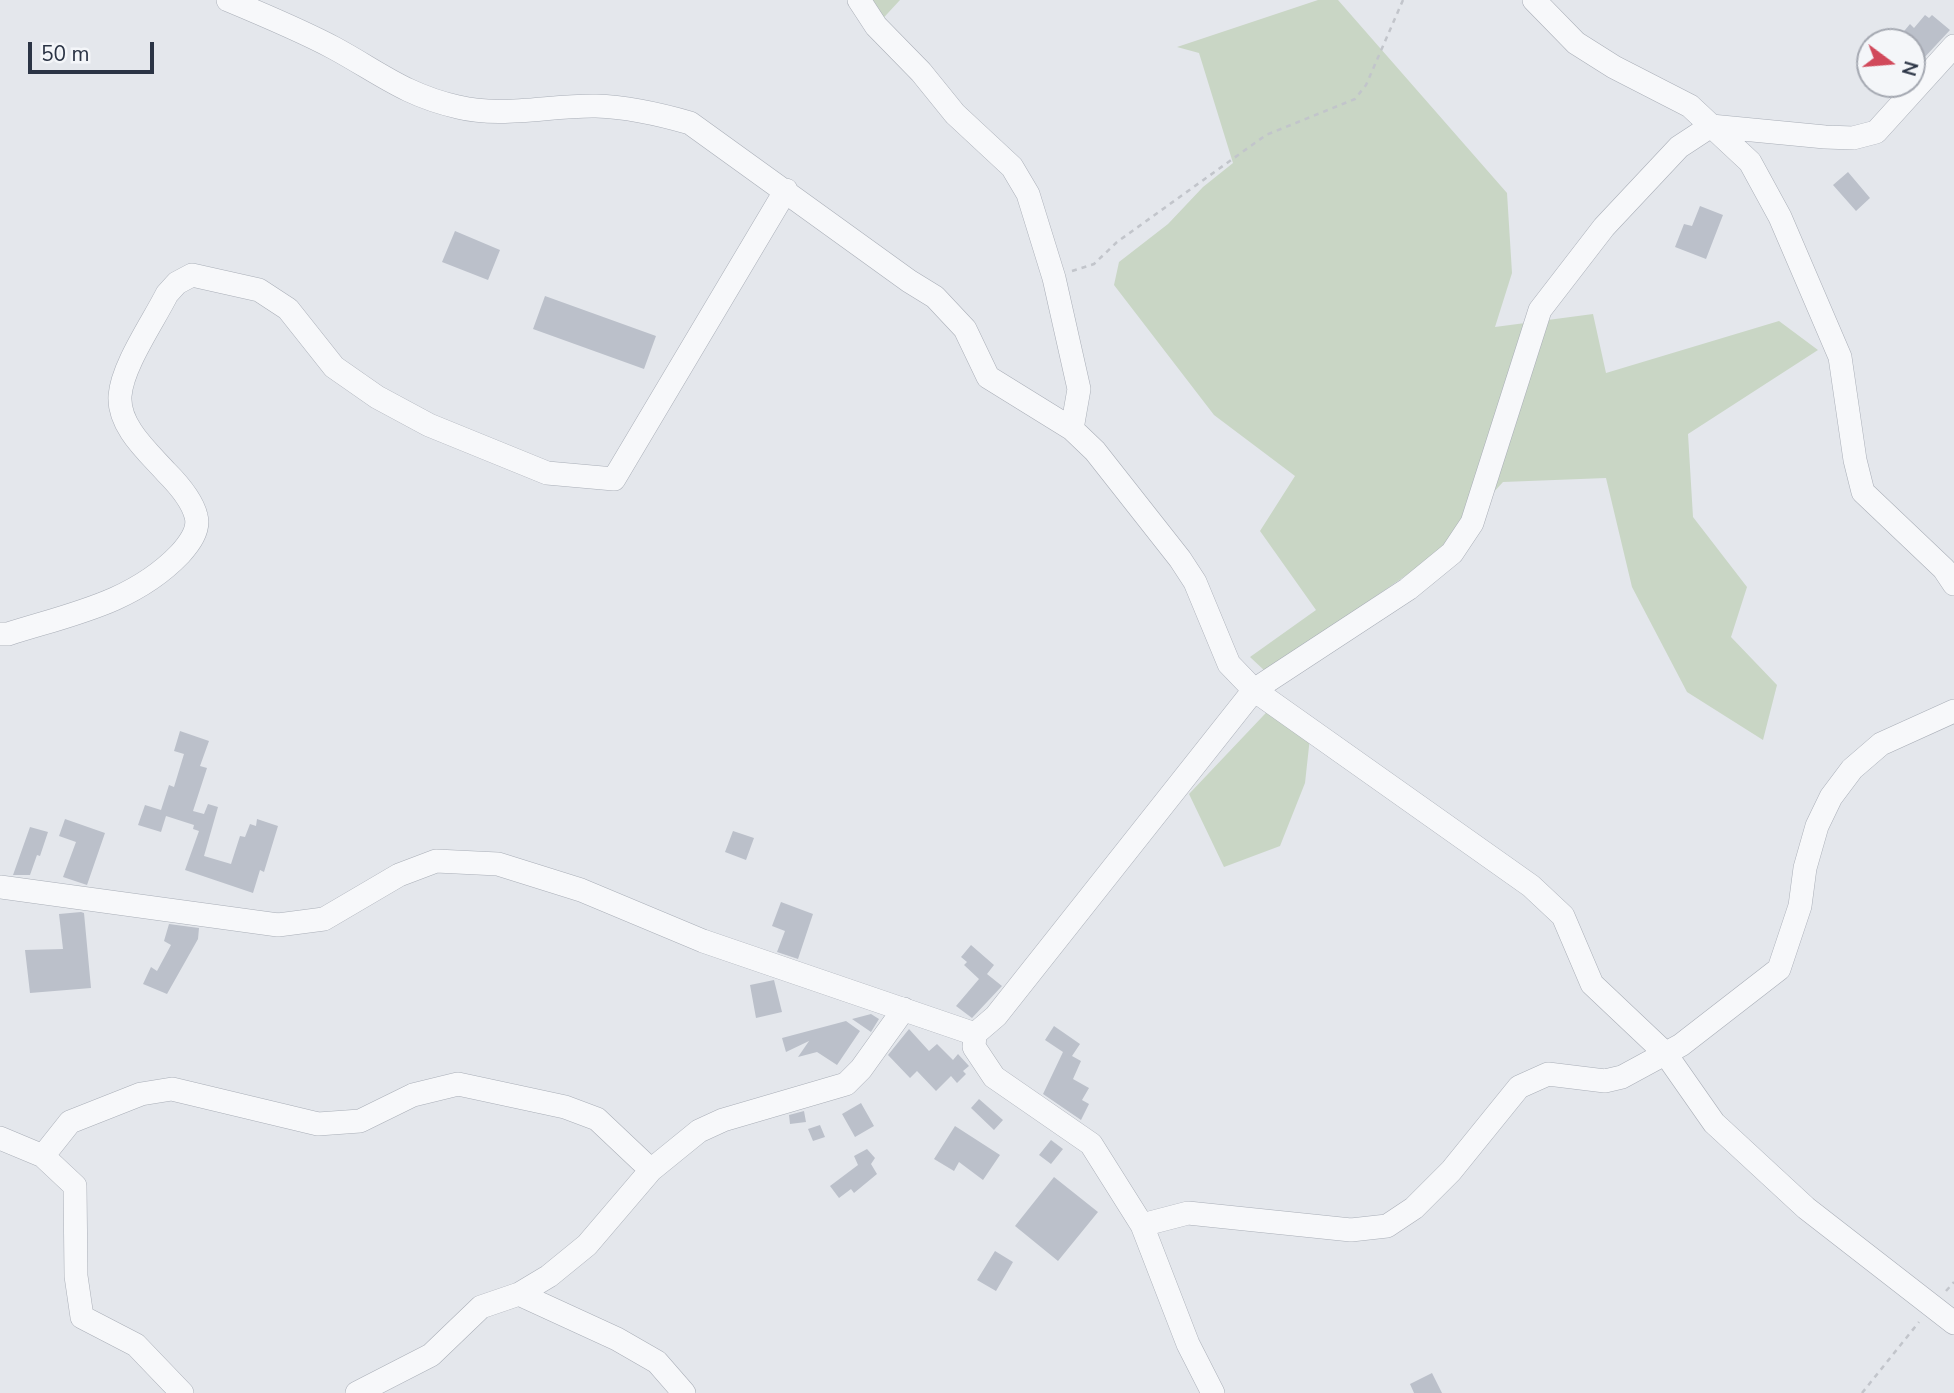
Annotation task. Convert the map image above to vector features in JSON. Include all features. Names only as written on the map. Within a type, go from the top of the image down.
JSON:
[{"type":"street","points":[[228,0],[310,35],[369,67],[409,94],[460,108],[480,110],[597,106],[649,111],[690,123],[786,190],[909,282],[935,297],[965,329],[988,377],[1072,429],[1117,478],[1195,582],[1229,664],[1254,690],[1531,886],[1563,916],[1592,984],[1665,1053],[1714,1123],[1806,1208],[1954,1323]]},
{"type":"street","points":[[859,0],[876,26],[921,72],[955,114],[1012,167],[1028,194],[1054,278],[1079,389],[1072,429]]},
{"type":"street","points":[[1534,0],[1576,43],[1614,67],[1690,106],[1750,162],[1780,216],[1840,357],[1855,460],[1863,492],[1944,569],[1954,584]]},
{"type":"street","points":[[1213,1393],[1188,1344],[1142,1225],[1091,1144],[995,1077],[974,1047],[975,1034],[996,1016],[1254,690],[1408,589],[1462,542],[1472,523],[1540,310],[1604,227],[1679,147],[1711,126],[1839,138],[1853,138],[1876,132],[1954,46]]},
{"type":"street","points":[[0,634],[8,634],[130,594],[161,573],[195,534],[197,517],[186,495],[143,449],[125,417],[120,398],[124,379],[167,294],[177,283],[192,275],[259,290],[288,310],[334,367],[377,397],[419,419],[547,472],[614,479],[786,190]]},
{"type":"street","points":[[1142,1225],[1188,1213],[1352,1230],[1387,1226],[1413,1208],[1451,1171],[1519,1087],[1548,1074],[1605,1081],[1622,1077],[1681,1045],[1779,969],[1800,906],[1805,868],[1817,826],[1831,797],[1852,769],[1881,744],[1954,711]]},
{"type":"street","points":[[0,887],[278,925],[324,919],[398,875],[436,861],[498,864],[582,890],[703,941],[975,1034]]},
{"type":"street","points":[[357,1393],[431,1355],[481,1307],[519,1294],[549,1276],[587,1245],[651,1170],[699,1131],[723,1120],[846,1084],[861,1069],[904,1009]]},
{"type":"street","points":[[43,1156],[70,1122],[152,1092],[172,1089],[318,1124],[360,1121],[412,1095],[458,1084],[565,1107],[597,1118],[651,1170]]},
{"type":"street","points":[[0,1138],[43,1156],[75,1186],[76,1276],[82,1317],[136,1345],[182,1393]]},
{"type":"street","points":[[519,1294],[617,1339],[657,1362],[684,1393]]},
{"type":"path","points":[[1054,278],[1094,264],[1117,242],[1266,135],[1355,99],[1366,85],[1403,0]]},
{"type":"path","points":[[1862,1393],[1933,1306]]},
{"type":"green space","points":[[867,0],[900,0],[876,26]]},
{"type":"green space","points":[[1318,0],[1338,0],[1507,193],[1512,273],[1495,327],[1593,314],[1606,373],[1779,321],[1818,350],[1688,434],[1693,517],[1747,587],[1731,637],[1777,685],[1763,740],[1687,692],[1632,587],[1606,478],[1503,482],[1437,554],[1266,672],[1250,657],[1316,610],[1260,531],[1295,476],[1214,415],[1114,285],[1119,262],[1168,224],[1203,187],[1233,163],[1199,53],[1177,47]]},
{"type":"green space","points":[[1281,697],[1312,719],[1305,783],[1280,846],[1224,867],[1189,794]]},
{"type":"building","points":[[1925,15],[1929,18],[1932,15],[1950,30],[1926,56],[1926,28],[1914,28]]},
{"type":"building","points":[[1848,172],[1870,198],[1856,211],[1833,185]]},
{"type":"building","points":[[1700,206],[1723,215],[1706,259],[1675,247],[1684,224],[1692,226]]},
{"type":"building","points":[[455,231],[500,250],[488,280],[442,262]]},
{"type":"building","points":[[545,296],[656,336],[644,369],[533,329]]},
{"type":"building","points":[[180,731],[209,741],[200,766],[207,768],[193,811],[204,814],[208,804],[218,807],[204,856],[231,864],[240,836],[245,837],[250,824],[256,826],[257,819],[278,826],[264,872],[260,870],[253,893],[185,870],[199,831],[193,829],[194,825],[166,816],[161,832],[138,825],[145,805],[161,810],[169,785],[174,787],[184,754],[174,751]]},
{"type":"building","points":[[65,819],[105,833],[87,885],[63,877],[76,842],[59,836]]},
{"type":"building","points":[[30,827],[48,832],[40,856],[37,855],[30,875],[13,875]]},
{"type":"building","points":[[733,831],[754,838],[746,860],[725,852]]},
{"type":"building","points":[[781,902],[813,914],[798,959],[777,952],[785,931],[772,926]]},
{"type":"building","points":[[84,913],[91,988],[30,993],[25,950],[63,949],[59,914]]},
{"type":"building","points":[[169,924],[199,928],[198,939],[167,994],[143,984],[151,967],[157,971],[171,945],[164,941]]},
{"type":"building","points":[[971,945],[994,965],[987,974],[1002,986],[972,1018],[956,1006],[979,979],[964,965],[967,962],[961,957]]},
{"type":"building","points":[[774,980],[782,1012],[756,1018],[750,985]]},
{"type":"building","points":[[871,1014],[879,1019],[871,1032],[852,1019]]},
{"type":"building","points":[[846,1021],[860,1031],[837,1065],[817,1052],[798,1057],[809,1041],[786,1052],[782,1038]]},
{"type":"building","points":[[1054,1026],[1080,1044],[1072,1056],[1081,1061],[1073,1079],[1089,1088],[1082,1100],[1089,1104],[1081,1120],[1043,1094],[1063,1052],[1045,1040]]},
{"type":"building","points":[[909,1029],[929,1051],[937,1044],[953,1060],[958,1054],[969,1066],[963,1071],[966,1074],[957,1083],[951,1076],[936,1091],[917,1071],[910,1078],[888,1055]]},
{"type":"building","points":[[979,1099],[1003,1120],[994,1130],[971,1108]]},
{"type":"building","points":[[861,1103],[874,1126],[855,1137],[842,1114]]},
{"type":"building","points":[[804,1111],[806,1122],[790,1124],[789,1115]]},
{"type":"building","points":[[820,1125],[825,1137],[813,1141],[808,1129]]},
{"type":"building","points":[[955,1126],[1000,1155],[983,1180],[959,1162],[954,1171],[934,1159]]},
{"type":"building","points":[[1051,1140],[1063,1149],[1051,1164],[1039,1155]]},
{"type":"building","points":[[867,1149],[875,1158],[871,1164],[877,1174],[854,1193],[851,1189],[839,1198],[830,1186],[858,1165],[854,1156]]},
{"type":"building","points":[[1054,1177],[1098,1212],[1058,1261],[1015,1226]]},
{"type":"building","points":[[995,1251],[1013,1262],[996,1291],[977,1280]]},
{"type":"building","points":[[1432,1373],[1442,1393],[1414,1393],[1410,1384]]}]
